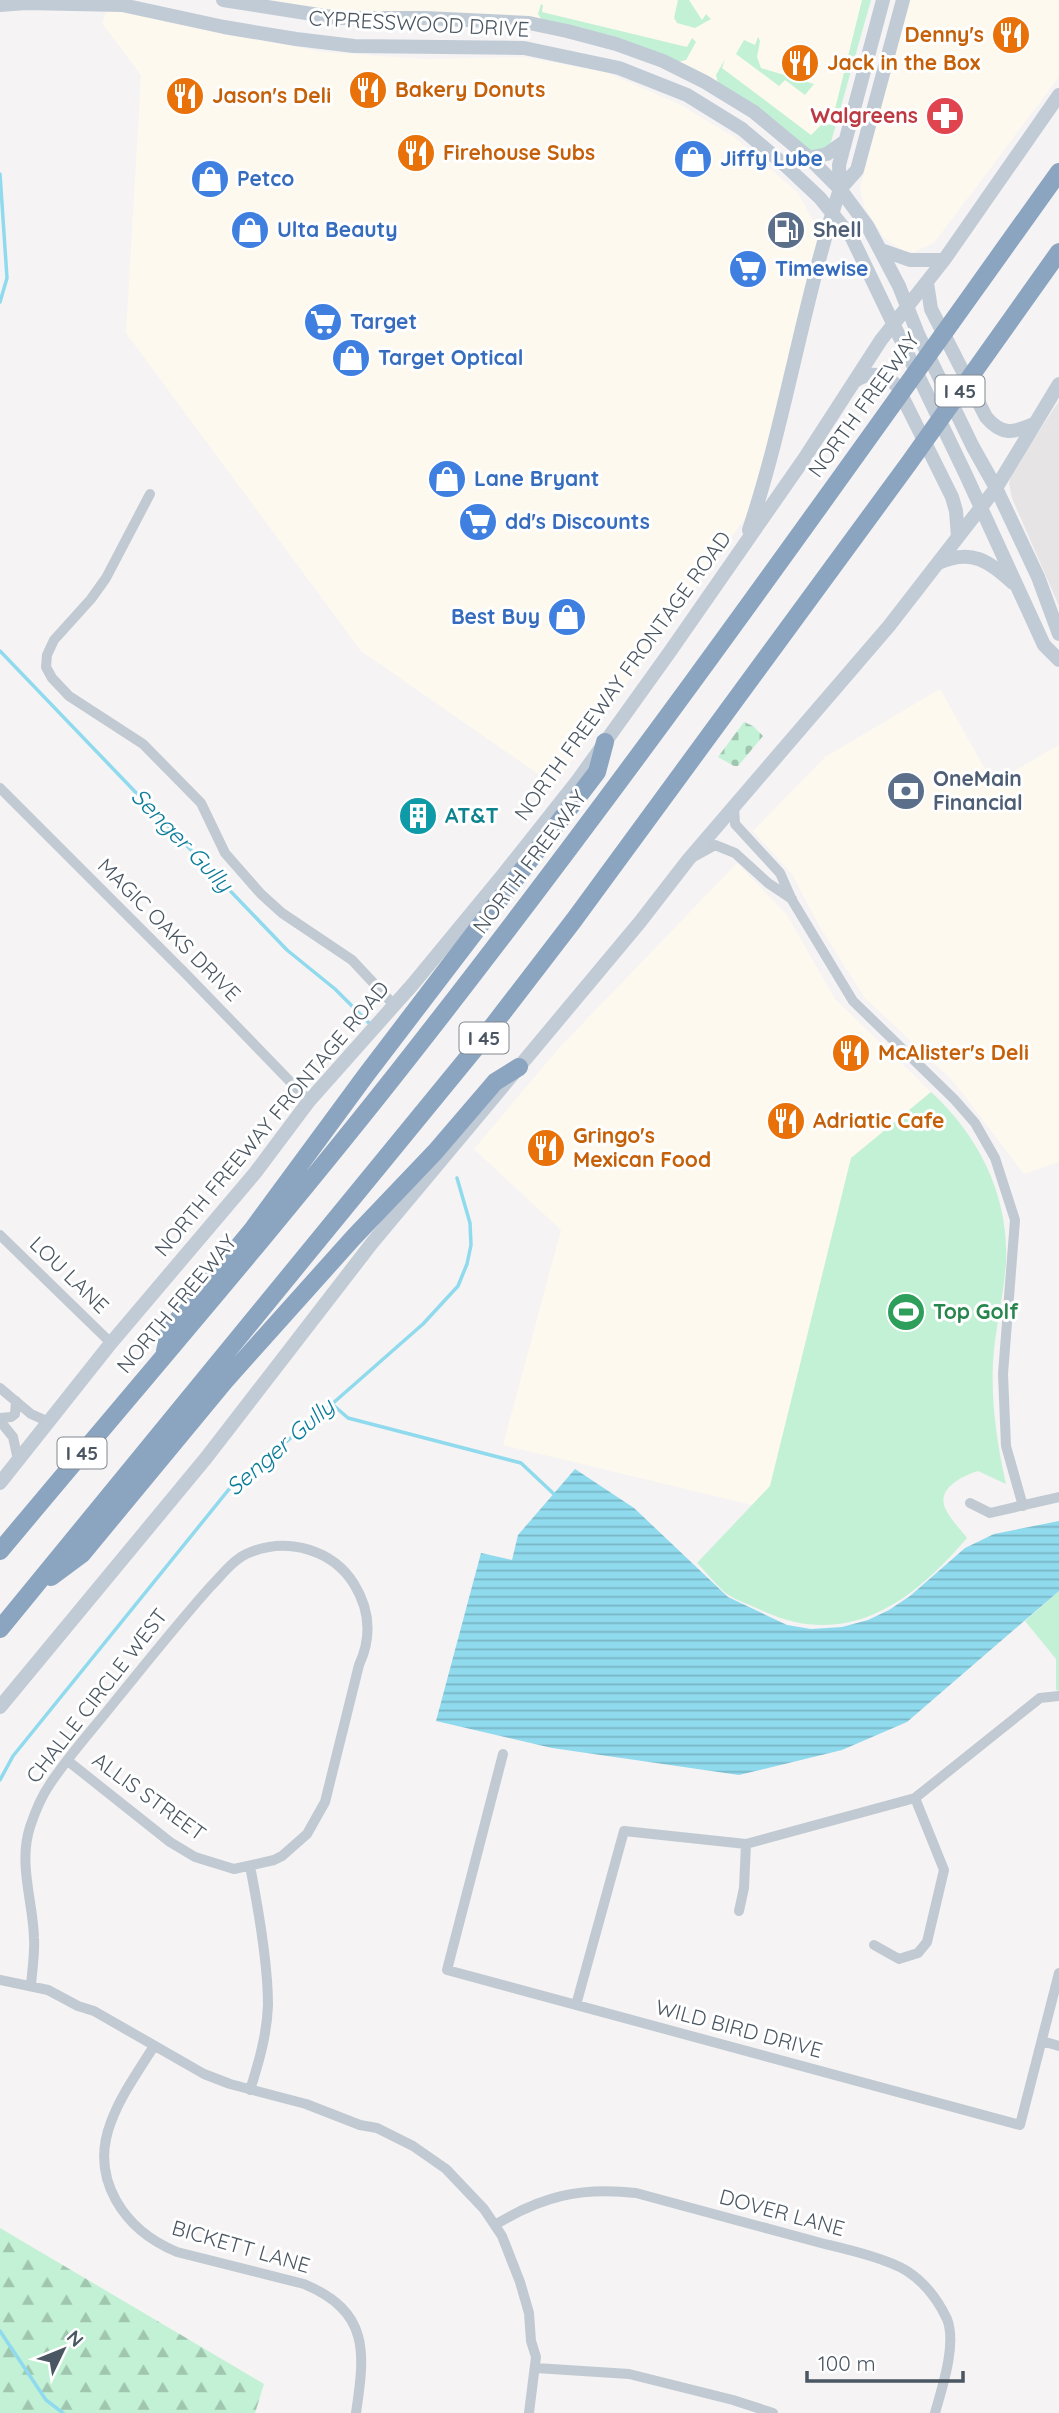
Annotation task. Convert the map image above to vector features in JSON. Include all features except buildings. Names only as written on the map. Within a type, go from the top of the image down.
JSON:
[{"type":"highway","name":"NORTH FREEWAY","points":[[0,1551],[340,1143],[447,1009],[652,739],[1059,172]]},
{"type":"highway","name":"I 45","points":[[0,1629],[478,1045],[574,920],[909,463],[1059,253]]},
{"type":"highway","points":[[163,1356],[170,1329],[252,1230],[366,1075],[597,772],[605,742]]},
{"type":"highway","points":[[31,1591],[82,1554],[225,1381],[435,1152],[495,1082],[519,1067]]},
{"type":"main road","name":"CYPRESSWOOD DRIVE","points":[[223,0],[338,18],[425,18],[529,23],[616,44],[676,67],[754,112],[808,158],[840,190],[858,212],[881,250],[973,447],[996,488],[1038,577],[1059,634]]},
{"type":"main road","points":[[840,190],[839,165],[844,142],[883,0]]},
{"type":"main road","points":[[744,545],[766,481],[798,342],[832,213],[840,190],[857,170],[903,0]]},
{"type":"main road","name":"CYPRESSWOOD DRIVE","points":[[0,5],[26,1],[122,3],[224,27],[335,44],[524,48],[619,68],[687,95],[742,129],[794,174],[852,238],[894,322],[1044,645],[1059,659]]},
{"type":"main road","points":[[335,44],[338,18]]},
{"type":"main road","points":[[524,48],[529,23]]},
{"type":"main road","name":"NORTH FREEWAY FRONTAGE ROAD","points":[[0,1483],[111,1343],[255,1173],[309,1101],[502,876],[605,742],[804,459],[894,322],[944,260],[1059,95]]},
{"type":"main road","points":[[808,158],[827,154],[844,142]]},
{"type":"main road","points":[[881,250],[910,260],[944,260]]},
{"type":"main road","points":[[927,283],[932,309],[986,418],[994,427],[1006,432],[1034,424]]},
{"type":"main road","points":[[854,382],[866,375],[880,375],[897,386],[952,497],[958,537]]},
{"type":"main road","points":[[0,1707],[206,1458],[372,1243],[640,922],[688,860],[889,626],[996,488],[1059,384]]},
{"type":"main road","points":[[937,564],[950,558],[973,556],[991,565],[1016,585]]},
{"type":"main road","points":[[1059,650],[1059,659]]},
{"type":"street","points":[[150,494],[106,578],[54,640],[47,655],[46,667],[52,678],[69,696],[143,744],[201,803],[225,853],[261,894],[282,913],[352,960],[394,1005]]},
{"type":"street","name":"MAGIC OAKS DRIVE","points":[[0,788],[309,1101]]},
{"type":"street","points":[[734,807],[734,824],[780,873],[792,900],[853,1001],[954,1099],[975,1123],[995,1158],[1015,1220],[1003,1374],[1006,1446],[1023,1506]]},
{"type":"street","points":[[688,860],[715,845],[735,853],[768,883],[792,900]]},
{"type":"street","name":"LOU LANE","points":[[0,1235],[111,1343]]},
{"type":"street","points":[[0,1388],[31,1413],[49,1422]]},
{"type":"street","points":[[0,1419],[11,1418],[15,1414],[16,1401]]},
{"type":"street","points":[[0,1419],[13,1437],[18,1460]]},
{"type":"street","points":[[970,1503],[990,1513],[1059,1497]]},
{"type":"street","name":"CHALLE CIRCLE WEST","points":[[31,1986],[34,1939],[26,1846],[40,1801],[68,1760],[183,1616],[236,1560],[250,1552],[275,1546],[303,1548],[329,1560],[350,1578],[366,1610],[366,1651],[359,1665],[331,1783],[313,1826],[282,1856],[250,1866]]},
{"type":"street","points":[[576,2005],[625,1831],[746,1844],[915,1798],[1040,1699],[1059,1696]]},
{"type":"street","name":"WILD BIRD DRIVE","points":[[503,1754],[447,1970],[1020,2125],[1042,2041]]},
{"type":"street","name":"ALLIS STREET","points":[[68,1760],[170,1842],[195,1857],[234,1869],[250,1866]]},
{"type":"street","points":[[874,1945],[899,1959],[919,1953],[927,1942],[944,1870],[915,1798]]},
{"type":"street","points":[[739,1911],[744,1888],[746,1844]]},
{"type":"street","points":[[250,1866],[258,1910],[268,2005],[263,2046],[250,2090]]},
{"type":"street","points":[[1059,1973],[1042,2041],[1059,2046]]},
{"type":"street","points":[[0,1980],[48,1990],[94,2011],[204,2074],[250,2090],[306,2104],[360,2125],[377,2128],[412,2146],[446,2169],[484,2209],[495,2225],[520,2282],[529,2314],[536,2368],[529,2413]]},
{"type":"street","name":"BICKETT LANE","points":[[154,2046],[118,2105],[108,2133],[105,2151],[108,2179],[118,2206],[136,2227],[160,2245],[177,2252],[304,2284],[336,2301],[352,2322],[362,2352],[363,2365],[356,2413]]},
{"type":"street","name":"DOVER LANE","points":[[495,2225],[524,2207],[545,2200],[608,2190],[636,2193],[899,2266],[930,2291],[950,2329],[944,2380],[935,2413]]},
{"type":"street","points":[[536,2368],[629,2374],[774,2413]]},
{"type":"shaded area","points":[[251,0],[871,0],[828,148],[646,48],[609,35],[570,26],[320,11]]},
{"type":"shaded area","points":[[909,0],[1059,0],[1059,77],[934,243],[914,252],[904,251],[884,238],[864,206],[860,188]]},
{"type":"shaded area","points":[[108,8],[323,52],[426,59],[523,57],[603,71],[679,104],[734,137],[798,193],[818,229],[818,241],[755,499],[750,511],[554,785],[361,651],[126,333],[141,75],[102,23]]},
{"type":"shaded area","points":[[1059,401],[1059,606],[1012,498],[1009,483],[1013,470]]},
{"type":"shaded area","points":[[940,689],[993,783],[1059,745],[1059,1162],[1024,1174],[953,1081],[864,997],[818,924],[792,874],[753,831],[825,757]]},
{"type":"shaded area","points":[[737,863],[787,915],[835,999],[931,1092],[851,1159],[770,1486],[752,1505],[503,1445],[561,1230],[474,1149],[559,1048]]},
{"type":"green space","points":[[678,0],[689,0],[702,20],[706,14],[711,19],[695,28],[677,23],[674,18]]},
{"type":"green space","points":[[862,0],[871,0],[828,147],[816,152],[809,150],[718,83],[716,75],[725,59],[722,68],[811,135],[823,123],[831,125]]},
{"type":"green space","points":[[541,4],[542,12],[687,47],[692,38],[696,42],[686,60],[678,62],[609,35],[542,20],[538,14]]},
{"type":"green space","points":[[758,37],[760,41],[757,57],[761,68],[814,84],[805,95],[785,80],[779,86],[736,54],[744,40],[755,45]]},
{"type":"green space","points":[[744,722],[753,726],[763,736],[738,766],[734,766],[718,757]]},
{"type":"green space","name":"Top Golf","points":[[931,1092],[948,1109],[977,1148],[988,1169],[1002,1214],[1006,1262],[994,1350],[993,1393],[995,1423],[1006,1484],[978,1471],[952,1484],[944,1496],[946,1510],[967,1538],[924,1582],[900,1600],[876,1613],[849,1622],[822,1625],[792,1621],[727,1594],[697,1563],[770,1486],[851,1158]]},
{"type":"green space","points":[[1059,1591],[1059,1691],[1056,1690],[1056,1659],[1025,1621]]},
{"type":"green space","points":[[0,2228],[264,2384],[255,2413],[0,2413]]},
{"type":"water","points":[[575,1469],[634,1508],[728,1597],[787,1625],[811,1629],[842,1627],[868,1620],[910,1596],[965,1548],[994,1534],[1059,1521],[1059,1591],[907,1722],[842,1750],[739,1775],[552,1748],[436,1721],[481,1553],[512,1560],[518,1535]]},
{"type":"waterway","name":"Senger Gully","points":[[0,174],[7,278],[0,302]]},
{"type":"waterway","name":"Senger Gully","points":[[0,651],[287,950],[335,989],[369,1023]]},
{"type":"waterway","name":"Senger Gully","points":[[0,1780],[13,1756],[230,1488],[423,1324],[458,1286],[471,1245],[470,1223],[457,1178]]},
{"type":"waterway","points":[[332,1404],[348,1418],[521,1463],[555,1495]]},
{"type":"waterway","name":"Senger Gully","points":[[0,2331],[46,2400],[63,2413]]},
{"type":"place","name":"Denny's","points":[[1011,35]]},
{"type":"place","name":"Jack in the Box","points":[[800,63]]},
{"type":"place","name":"Bakery Donuts","points":[[368,90]]},
{"type":"place","name":"Jason's Deli","points":[[185,96]]},
{"type":"place","name":"Walgreens","points":[[945,116]]},
{"type":"place","name":"Firehouse Subs","points":[[416,153]]},
{"type":"place","name":"Jiffy Lube","points":[[693,159]]},
{"type":"place","name":"Petco","points":[[210,179]]},
{"type":"place","name":"Ulta Beauty","points":[[250,230]]},
{"type":"place","name":"Shell","points":[[786,230]]},
{"type":"place","name":"Timewise","points":[[748,269]]},
{"type":"place","name":"Target","points":[[323,322]]},
{"type":"place","name":"Target Optical","points":[[351,358]]},
{"type":"place","name":"Lane Bryant","points":[[447,479]]},
{"type":"place","name":"dd's Discounts","points":[[478,522]]},
{"type":"place","name":"Best Buy","points":[[567,617]]},
{"type":"place","name":"OneMain Financial","points":[[906,791]]},
{"type":"place","name":"AT&T","points":[[418,816]]},
{"type":"place","name":"McAlister's Deli","points":[[851,1053]]},
{"type":"place","name":"Adriatic Cafe","points":[[786,1121]]},
{"type":"place","name":"Gringo's Mexican Food","points":[[546,1148]]},
{"type":"place","name":"Top Golf","points":[[906,1312]]}]
